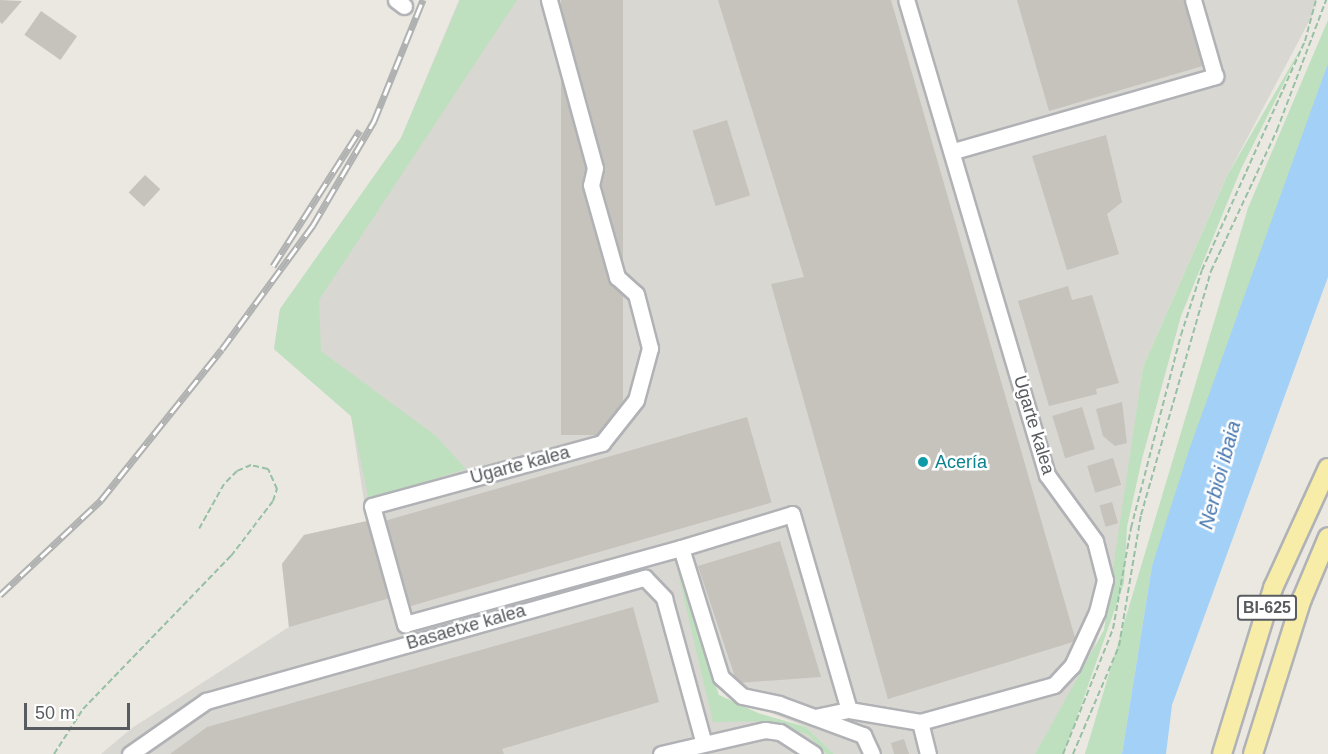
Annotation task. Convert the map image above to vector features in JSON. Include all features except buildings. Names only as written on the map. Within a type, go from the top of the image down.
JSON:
[{"type":"main road","name":"BI-625","points":[[1222,754],[1254,645],[1277,580],[1328,468]]},
{"type":"main road","name":"BI-625","points":[[1254,754],[1302,599],[1328,537]]},
{"type":"main road","points":[[1214,754],[1254,645]]},
{"type":"street","name":"Ugarte kalea","points":[[549,0],[595,168],[591,185],[617,277],[636,294],[650,348],[636,400],[602,443],[372,506],[405,624],[681,548],[792,514],[849,710]]},
{"type":"street","name":"Ugarte kalea","points":[[815,717],[849,710],[920,722],[1054,685],[1072,666],[1097,612],[1105,580],[1095,541],[1047,475],[954,151],[906,0]]},
{"type":"street","points":[[954,151],[1215,76],[1193,0]]},
{"type":"street","name":"Ugarte kalea","points":[[681,548],[721,677],[742,696],[815,717],[863,735],[872,754]]},
{"type":"street","name":"Basaetxe kalea","points":[[130,754],[206,701],[645,578],[664,598],[703,741]]},
{"type":"street","points":[[920,722],[928,754]]},
{"type":"street","points":[[661,754],[703,741],[765,730],[780,732],[814,754]]},
{"type":"path","points":[[1063,754],[1113,629],[1131,528],[1188,313],[1247,166],[1305,41],[1316,0]]},
{"type":"path","points":[[1073,754],[1119,646],[1141,515],[1211,272],[1277,130],[1326,0]]},
{"type":"path","points":[[54,754],[83,709],[203,591],[273,501],[277,489],[268,469],[251,465],[237,471],[224,484],[199,529]]},
{"type":"shaded area","points":[[459,0],[1316,0],[1312,16],[1226,178],[1143,367],[1112,589],[1093,652],[1035,754],[834,754],[806,727],[731,697],[714,679],[680,578],[714,721],[766,721],[808,735],[826,754],[101,754],[132,728],[289,627],[282,564],[304,535],[367,521],[351,416],[274,349],[280,309],[401,138]]},
{"type":"green space","points":[[460,0],[517,0],[319,300],[321,351],[436,436],[466,469],[369,500],[351,416],[274,349],[280,309],[401,138]]},
{"type":"green space","points":[[1328,20],[1328,63],[1152,566],[1122,754],[1085,754],[1248,208]]},
{"type":"green space","points":[[1305,41],[1241,169],[1181,316],[1142,459],[1127,527],[1124,583],[1064,754],[1035,754],[1104,630],[1143,367],[1227,176]]},
{"type":"green space","points":[[677,569],[719,695],[758,713],[806,727],[834,754],[826,754],[808,735],[766,721],[713,722]]},
{"type":"water","name":"Nerbioi ibaia","points":[[1328,63],[1328,277],[1172,705],[1166,754],[1122,754],[1152,566],[1189,450]]},
{"type":"railway","points":[[0,595],[101,500],[222,349],[313,225],[374,121],[423,0]]},
{"type":"railway","points":[[273,266],[360,130]]},
{"type":"place","name":"Acería","points":[[923,462]]}]
